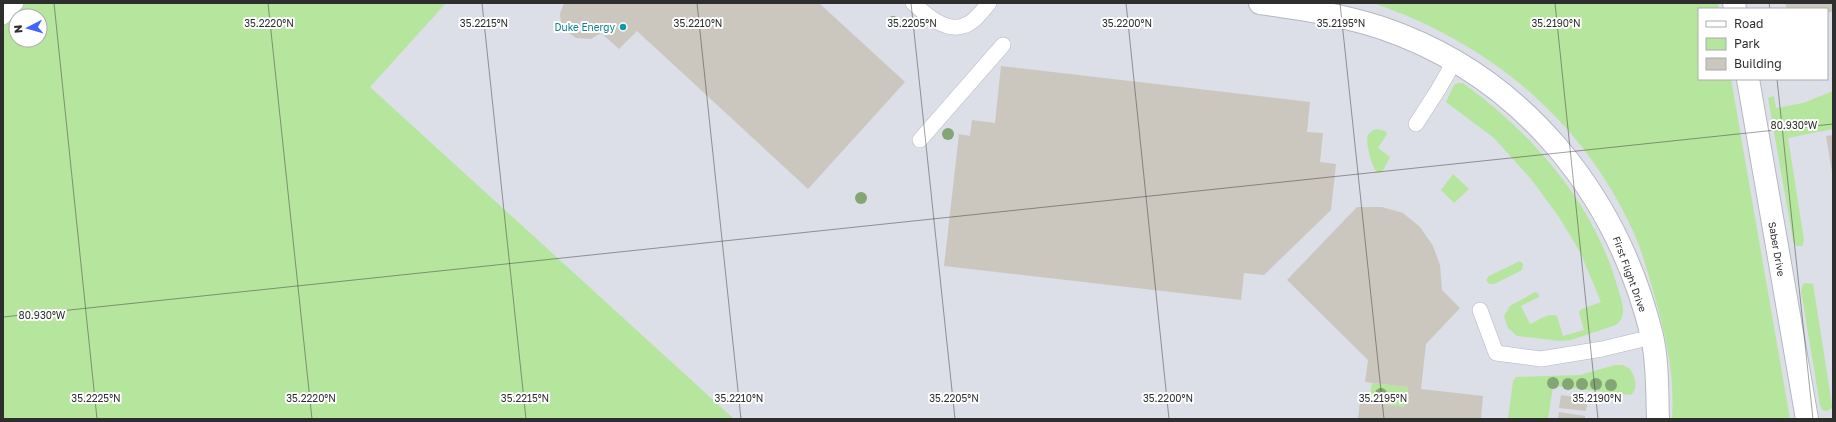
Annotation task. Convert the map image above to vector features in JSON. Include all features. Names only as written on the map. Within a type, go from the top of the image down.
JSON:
[{"type":"street","name":"First Flight Drive","points":[[1260,3],[1312,11],[1370,24],[1416,42],[1454,62],[1494,88],[1532,120],[1562,152],[1593,195],[1615,232],[1631,272],[1652,337],[1657,377],[1658,419]]},
{"type":"street","name":"Saber Drive","points":[[1748,80],[1807,419]]},
{"type":"lane","points":[[3,17],[16,3]]},
{"type":"lane","points":[[913,3],[946,26],[963,26],[977,17],[989,3]]},
{"type":"lane","points":[[920,140],[1003,45]]},
{"type":"lane","points":[[1416,124],[1454,62]]},
{"type":"lane","points":[[1480,310],[1496,353],[1541,359],[1602,349],[1652,337]]},
{"type":"shaded area","points":[[3,3],[1833,3],[1833,419],[3,419]]},
{"type":"green space","points":[[3,3],[446,3],[370,87],[734,419],[3,419]]},
{"type":"green space","points":[[1373,3],[1718,3],[1719,8],[1698,8],[1698,80],[1731,80],[1790,419],[1672,419],[1673,403],[1671,371],[1658,309],[1639,246],[1633,231],[1612,191],[1587,154],[1559,120],[1527,90],[1492,63],[1455,39],[1415,19]]},
{"type":"green space","points":[[1463,83],[1514,125],[1537,148],[1558,173],[1577,200],[1594,228],[1608,258],[1621,298],[1623,313],[1620,321],[1616,325],[1571,340],[1561,341],[1517,336],[1508,328],[1504,316],[1510,306],[1535,292],[1539,294],[1539,297],[1521,306],[1530,324],[1550,315],[1557,316],[1563,336],[1584,330],[1579,312],[1582,309],[1601,302],[1580,252],[1559,217],[1531,179],[1494,138],[1446,102],[1454,85]]},
{"type":"green space","points":[[1833,91],[1833,129],[1788,138],[1804,240],[1802,246],[1796,246],[1793,240],[1768,98],[1774,96],[1776,108],[1803,103]]},
{"type":"green space","points":[[1376,129],[1386,131],[1387,134],[1378,148],[1390,157],[1382,172],[1378,173],[1371,161],[1367,143],[1368,135]]},
{"type":"green space","points":[[1453,174],[1469,189],[1454,203],[1441,190]]},
{"type":"green space","points":[[1520,261],[1523,264],[1522,270],[1494,284],[1489,284],[1486,280],[1489,276]]},
{"type":"green space","points":[[1803,284],[1813,284],[1832,405],[1832,408],[1827,411],[1822,410],[1820,405],[1801,291]]},
{"type":"green space","points":[[1615,365],[1623,365],[1632,372],[1636,385],[1631,395],[1553,386],[1548,419],[1508,419],[1513,381],[1516,377],[1580,375]]},
{"type":"green space","points":[[1372,383],[1408,387],[1405,407],[1369,402]]},
{"type":"building","points":[[564,3],[819,3],[905,82],[808,189],[637,31],[619,49],[601,33],[591,39],[576,38],[564,29],[561,22],[560,14]]},
{"type":"building","points":[[1785,3],[1833,3],[1833,11],[1828,13],[1828,8],[1787,8]]},
{"type":"building","points":[[1001,66],[1310,102],[1307,132],[1323,133],[1320,162],[1336,164],[1331,210],[1264,275],[1244,273],[1241,300],[944,266],[959,134],[970,136],[972,120],[995,123]]},
{"type":"building","points":[[1833,135],[1833,172],[1832,172],[1826,136]]},
{"type":"building","points":[[1357,207],[1382,207],[1403,213],[1420,227],[1433,246],[1440,265],[1442,290],[1460,308],[1426,344],[1421,389],[1483,396],[1481,419],[1358,419],[1360,401],[1405,407],[1408,387],[1365,382],[1368,360],[1287,280]]},
{"type":"building","points":[[1561,395],[1588,399],[1586,411],[1559,408]]},
{"type":"building","points":[[1559,412],[1585,416],[1585,419],[1558,419]]},
{"type":"place","name":"Duke Energy","points":[[623,27]]}]
